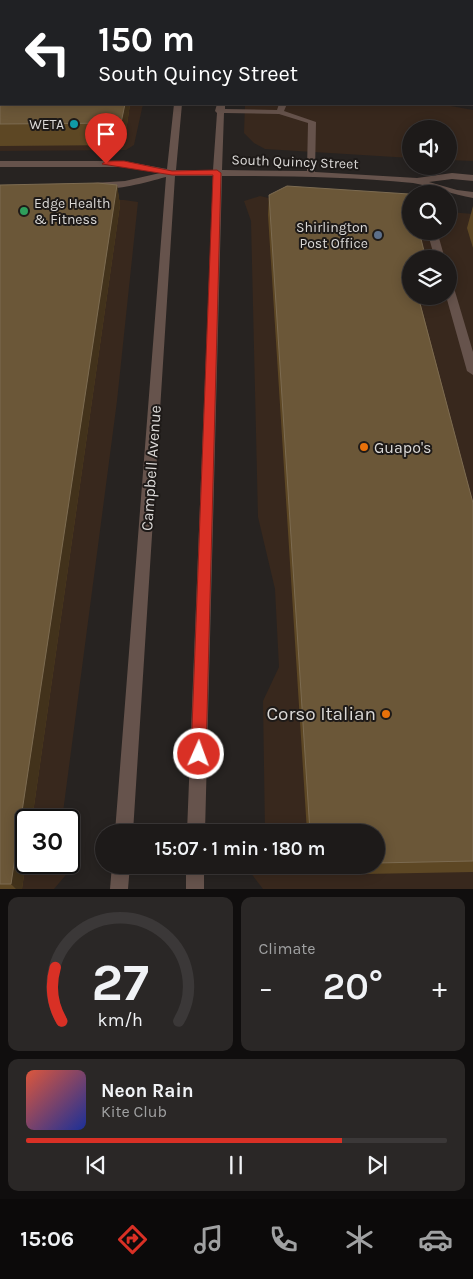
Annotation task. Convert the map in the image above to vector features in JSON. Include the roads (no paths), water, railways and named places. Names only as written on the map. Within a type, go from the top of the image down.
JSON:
[{"type":"street","name":"Campbell Avenue","points":[[125,824],[178,105]]},
{"type":"street","points":[[196,824],[220,107],[282,108],[312,122],[311,174]]},
{"type":"street","name":"South Quincy Street","points":[[0,164],[124,164],[172,173],[311,174],[417,181]]},
{"type":"street","name":"South Quincy Street","points":[[85,185],[125,184],[172,173]]},
{"type":"street","points":[[417,181],[452,176],[473,178]]},
{"type":"street","points":[[417,181],[418,185]]},
{"type":"street","points":[[417,181],[456,194],[473,195]]},
{"type":"street","points":[[454,305],[473,371]]},
{"type":"street","points":[[119,889],[120,874]]},
{"type":"street","points":[[194,889],[195,874]]},
{"type":"place","name":"WETA","points":[[74,124]]},
{"type":"place","name":"Edge Health & Fitness","points":[[24,211]]},
{"type":"place","name":"Shirlington Post Office","points":[[378,235]]},
{"type":"place","name":"Guapo's","points":[[364,447]]},
{"type":"place","name":"Corso Italian","points":[[386,714]]}]
